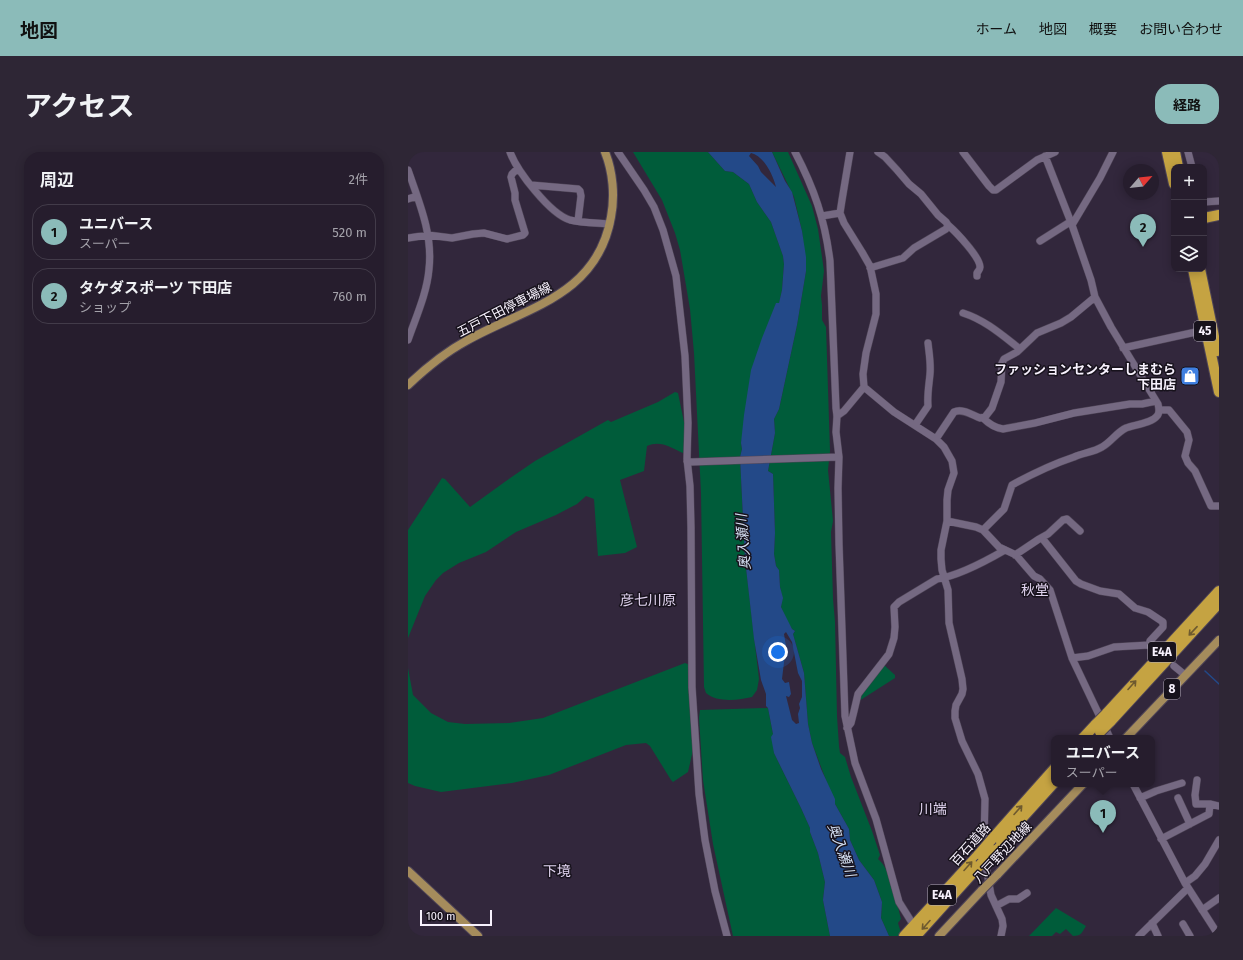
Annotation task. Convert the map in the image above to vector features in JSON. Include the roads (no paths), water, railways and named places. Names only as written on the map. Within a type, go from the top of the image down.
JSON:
[{"type":"highway","points":[[1167,152],[1171,170]]},
{"type":"highway","points":[[1175,152],[1177,164]]},
{"type":"highway","points":[[1207,212],[1219,210]]},
{"type":"highway","points":[[1207,217],[1219,215]]},
{"type":"highway","name":"45","points":[[1194,272],[1212,328],[1219,392]]},
{"type":"highway","name":"45","points":[[1201,272],[1219,360]]},
{"type":"highway","name":"E4A","points":[[1097,732],[1219,591]]},
{"type":"highway","name":"E4A","points":[[1108,718],[1219,603]]},
{"type":"highway","name":"百石道路","points":[[904,936],[1051,773]]},
{"type":"highway","name":"百石道路","points":[[916,936],[1051,786]]},
{"type":"main road","name":"五戸下田停車場線","points":[[408,385],[431,364],[454,348],[467,340],[550,301],[580,278],[598,254],[610,224],[613,207],[613,183],[605,152]]},
{"type":"main road","name":"8","points":[[1129,735],[1217,645]]},
{"type":"main road","name":"八戸野辺地線","points":[[939,936],[1080,787]]},
{"type":"main road","points":[[408,871],[478,936]]},
{"type":"street","points":[[510,152],[518,168],[531,185],[558,214],[570,220],[610,224]]},
{"type":"street","points":[[618,152],[654,207],[667,242],[676,276],[681,309],[685,356],[690,486],[692,687],[699,794],[705,840],[715,890],[727,936]]},
{"type":"street","points":[[795,152],[810,184],[822,216],[827,237],[830,261],[836,408],[838,416],[836,432],[838,457],[839,544],[845,716],[855,763],[876,819],[899,902],[911,921]]},
{"type":"street","points":[[838,416],[844,411],[864,386],[863,374],[866,353],[876,314],[876,294],[870,268],[862,252],[844,224],[840,213],[850,152]]},
{"type":"street","points":[[878,152],[885,157],[909,184],[921,194],[938,215],[960,236],[980,266],[977,276]]},
{"type":"street","points":[[962,152],[993,190],[996,190],[1037,160],[1055,152]]},
{"type":"street","points":[[1040,241],[1071,224],[1100,178],[1113,152]]},
{"type":"street","points":[[1188,152],[1191,164]]},
{"type":"street","points":[[983,530],[1004,509],[1012,485],[1054,465],[1102,447],[1124,429],[1154,419],[1158,416],[1159,410],[1158,404],[1110,327],[1095,297],[1091,280],[1045,156]]},
{"type":"street","points":[[408,238],[428,235],[452,238],[473,234],[484,234],[507,239],[523,235],[525,233],[515,200],[511,177],[518,168]]},
{"type":"street","points":[[408,170],[426,224],[430,254],[428,280],[408,340]]},
{"type":"street","points":[[531,185],[580,191],[581,196],[578,221]]},
{"type":"street","points":[[408,199],[417,196]]},
{"type":"street","points":[[1207,202],[1219,201]]},
{"type":"street","points":[[822,216],[840,213]]},
{"type":"street","points":[[870,268],[904,258],[914,248],[946,229],[948,225]]},
{"type":"street","points":[[983,418],[992,408],[1000,389],[1002,363],[1004,359],[1020,349],[1036,333],[1061,323],[1071,317],[1095,297]]},
{"type":"street","points":[[963,313],[975,317],[988,325],[1020,349]]},
{"type":"street","points":[[1123,348],[1212,328]]},
{"type":"street","points":[[914,425],[928,406],[927,395],[930,374],[928,343]]},
{"type":"street","points":[[864,386],[894,412],[936,439],[944,447],[952,461],[954,473],[946,500],[947,521],[941,550],[942,570],[948,590],[949,623],[963,689],[956,705],[955,718],[962,741],[978,774],[985,799],[984,841],[986,866],[991,896],[1002,919],[1001,936]]},
{"type":"street","points":[[936,439],[954,412],[958,410],[962,410],[983,418],[998,429],[1003,429],[1074,413],[1156,401]]},
{"type":"street","points":[[1159,410],[1170,410],[1187,432],[1189,440],[1185,452],[1186,458],[1195,471],[1204,489],[1209,504],[1211,506],[1219,506]]},
{"type":"street","points":[[689,462],[838,457]]},
{"type":"street","points":[[1015,555],[1048,534],[1063,520],[1067,519],[1080,531]]},
{"type":"street","points":[[947,521],[976,527],[983,530],[995,543],[1004,550],[1015,555],[1034,576],[1050,590],[1072,658],[1109,735]]},
{"type":"street","points":[[1042,538],[1076,581],[1100,590],[1118,594],[1133,607],[1148,612],[1163,622],[1163,627],[1150,641],[1151,646],[1114,647],[1088,656],[1072,658]]},
{"type":"street","points":[[847,728],[851,723],[858,694],[892,648],[895,627],[894,607],[906,597],[937,579],[944,578],[985,561],[1004,550]]},
{"type":"street","points":[[1174,666],[1185,676]]},
{"type":"street","points":[[1197,780],[1195,795],[1196,804],[1210,804],[1219,806]]},
{"type":"street","points":[[1140,798],[1156,791],[1182,783]]},
{"type":"street","points":[[1134,787],[1186,886],[1219,936]]},
{"type":"street","points":[[1178,798],[1190,824]]},
{"type":"street","points":[[1161,839],[1209,814],[1210,804]]},
{"type":"street","points":[[1139,936],[1152,924],[1205,864],[1219,840]]},
{"type":"street","points":[[996,906],[1009,899],[1018,899],[1027,893]]},
{"type":"street","points":[[1202,910],[1219,898]]},
{"type":"street","points":[[1152,924],[1158,936]]},
{"type":"street","points":[[1183,924],[1190,936]]},
{"type":"water","name":"奥入瀬川","points":[[708,152],[772,152],[785,181],[792,192],[802,231],[806,257],[806,271],[797,325],[779,409],[774,419],[775,433],[768,471],[773,474],[775,533],[774,554],[776,566],[779,570],[780,587],[783,598],[781,607],[792,629],[795,631],[793,634],[804,673],[808,724],[812,743],[821,769],[835,799],[835,804],[849,829],[850,840],[859,860],[874,880],[882,902],[881,918],[889,936],[830,936],[823,900],[825,882],[818,853],[810,832],[810,828],[774,753],[771,737],[773,734],[768,708],[766,706],[766,694],[761,680],[754,639],[745,559],[740,457],[742,449],[741,443],[744,415],[751,370],[776,303],[779,303],[782,290],[784,264],[783,256],[771,222],[757,202],[749,184],[733,172],[725,171]],"holes":[[[751,153],[756,155],[764,162],[773,177],[776,187],[761,172],[749,156]],[[786,632],[792,642],[798,673],[802,681],[802,697],[799,704],[800,708],[798,714],[799,723],[796,724],[792,720],[786,696],[789,697],[791,694],[789,682],[785,683],[782,679],[786,646],[784,634]]]},
{"type":"waterway","points":[[1205,671],[1219,684]]},
{"type":"place","name":"タケダスポーツ 下田店","points":[[1143,247]]},
{"type":"place","name":"ファッションセンターしまむら 下田店","points":[[1190,376]]},
{"type":"place","name":"ユニバース","points":[[1103,833]]},
{"type":"district","name":"秋堂","points":[[1035,590]]},
{"type":"district","name":"彦七川原","points":[[648,600]]},
{"type":"district","name":"川端","points":[[933,809]]},
{"type":"district","name":"下境","points":[[557,871]]}]
